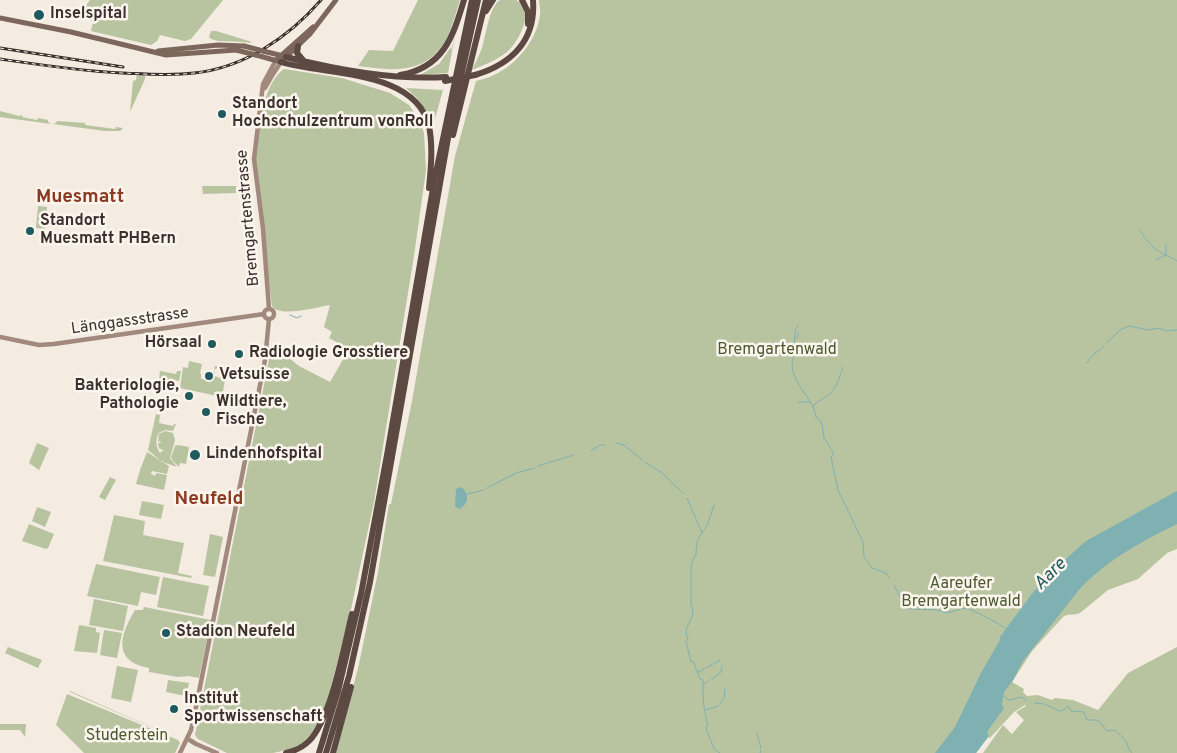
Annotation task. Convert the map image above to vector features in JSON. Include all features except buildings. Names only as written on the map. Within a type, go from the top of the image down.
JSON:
[{"type":"highway","points":[[389,76],[418,71],[429,65],[438,56],[452,37],[464,0]]},
{"type":"highway","points":[[319,753],[338,691],[363,580],[387,455],[428,212],[450,98],[472,0]]},
{"type":"highway","points":[[326,753],[345,693],[360,627],[386,496],[460,79],[478,0]]},
{"type":"highway","points":[[444,167],[486,0]]},
{"type":"highway","points":[[478,30],[486,9],[493,0]]},
{"type":"highway","points":[[476,73],[502,60],[521,41],[527,28],[529,16],[522,0]]},
{"type":"highway","points":[[362,78],[414,82],[445,79],[476,73],[501,64],[519,49],[531,28],[533,0]]},
{"type":"highway","points":[[298,46],[297,53],[304,61]]},
{"type":"highway","points":[[281,59],[304,61],[389,76],[445,79]]},
{"type":"highway","points":[[281,59],[391,86],[415,101],[425,115],[431,146],[428,212]]},
{"type":"highway","points":[[286,753],[297,749],[309,741],[318,730],[325,715],[356,598],[363,580]]},
{"type":"highway","points":[[332,753],[356,666],[360,627]]},
{"type":"main road","points":[[281,59],[310,34],[336,0]]},
{"type":"main road","points":[[0,18],[55,28],[166,55],[236,50],[256,55],[263,54]]},
{"type":"main road","points":[[281,59],[318,23]]},
{"type":"main road","points":[[154,51],[227,44],[244,46],[281,59]]},
{"type":"main road","points":[[196,53],[198,47]]},
{"type":"main road","points":[[263,54],[269,71]]},
{"type":"main road","name":"Bremgartenstrasse","points":[[269,309],[263,229],[254,159],[263,84],[269,71],[281,59]]},
{"type":"main road","name":"Bremgartenstrasse","points":[[262,96],[269,79],[281,59]]},
{"type":"main road","points":[[180,753],[188,739],[196,707],[265,360],[269,319],[274,315],[273,311],[269,309],[264,314],[269,319]]},
{"type":"main road","name":"Länggassstrasse","points":[[0,337],[39,345],[54,344],[264,314]]},
{"type":"main road","points":[[188,739],[217,753]]},
{"type":"green space","points":[[90,0],[223,0],[191,39],[185,41],[160,35],[157,41],[151,45],[91,31],[93,22],[90,18],[80,17],[81,12]]},
{"type":"green space","points":[[418,0],[460,0],[447,36],[433,56],[414,66],[403,68],[381,69],[358,66],[369,50],[393,51]]},
{"type":"green space","points":[[500,0],[516,0],[522,4],[525,11],[524,26],[516,41],[507,52],[495,60],[472,70],[482,48],[493,9]]},
{"type":"green space","name":"Bremgartenwald","points":[[539,0],[1177,0],[1177,549],[1167,553],[1138,579],[1108,590],[1080,613],[1063,617],[1032,651],[1012,682],[1024,689],[1023,692],[1027,696],[1038,695],[1052,700],[1055,698],[1073,700],[1098,710],[1128,673],[1177,647],[1177,753],[983,753],[1003,725],[1012,734],[1024,720],[1016,712],[1025,705],[1014,712],[990,738],[988,736],[976,753],[336,753],[359,664],[378,572],[389,504],[391,504],[412,401],[455,156],[476,81],[502,71],[524,51],[535,34],[538,24],[540,13]]},
{"type":"green space","points":[[211,31],[252,42],[212,39],[209,37]]},
{"type":"green space","points":[[455,36],[448,73],[420,75],[439,64],[451,47],[451,51]]},
{"type":"green space","points":[[284,69],[342,78],[390,93],[409,105],[420,121],[424,133],[426,170],[374,502],[350,614],[327,702],[319,725],[304,742],[291,749],[273,753],[227,753],[198,739],[195,735],[272,344],[299,366],[330,382],[349,349],[329,338],[332,332],[324,327],[330,305],[290,311],[282,311],[272,306],[257,178],[256,151],[265,98],[276,76]]},
{"type":"green space","points":[[137,74],[145,75],[145,79],[130,112],[133,81],[136,80]]},
{"type":"green space","points":[[406,88],[443,90],[434,122],[417,98]]},
{"type":"green space","points":[[0,111],[37,120],[38,118],[48,120],[51,124],[0,117]]},
{"type":"green space","points":[[57,121],[85,123],[85,125],[115,129],[116,127],[123,128],[120,131],[105,131],[53,124]]},
{"type":"green space","points":[[202,186],[236,186],[236,193],[203,194]]},
{"type":"green space","points":[[38,206],[47,207],[45,229],[36,228]]},
{"type":"green space","points":[[189,361],[202,364],[201,379],[209,380],[212,378],[214,370],[215,376],[220,378],[225,375],[225,368],[227,369],[222,397],[180,388],[183,367],[188,368]]},
{"type":"green space","points":[[160,371],[176,374],[177,371],[181,371],[179,381],[163,378],[159,380]]},
{"type":"green space","points":[[156,414],[160,415],[159,423],[173,426],[176,424],[173,431],[165,430],[159,433],[156,442],[161,455],[160,452],[164,451],[159,448],[158,443],[161,443],[160,441],[158,442],[159,434],[165,431],[173,433],[175,440],[170,458],[177,467],[161,461],[148,450]]},
{"type":"green space","points":[[37,443],[49,448],[39,470],[29,463]]},
{"type":"green space","points":[[175,446],[189,447],[186,464],[180,463],[179,467],[171,457]]},
{"type":"green space","points":[[147,452],[169,466],[167,474],[152,471],[151,474],[155,476],[156,473],[167,475],[164,490],[136,484]]},
{"type":"green space","points":[[110,477],[116,480],[105,500],[99,497]]},
{"type":"green space","points":[[142,501],[164,505],[161,519],[139,515]]},
{"type":"green space","points":[[37,507],[51,512],[45,527],[32,521]]},
{"type":"green space","points":[[114,515],[145,521],[143,535],[184,543],[178,573],[192,576],[191,578],[103,561]]},
{"type":"green space","points":[[29,524],[54,534],[48,548],[22,541]]},
{"type":"green space","points":[[210,534],[223,537],[215,577],[203,575]]},
{"type":"green space","points":[[96,564],[160,577],[156,595],[141,592],[138,606],[87,596]]},
{"type":"green space","points":[[163,577],[209,586],[203,616],[157,607]]},
{"type":"green space","points":[[94,599],[128,606],[123,631],[89,625]]},
{"type":"green space","name":"Stadion Neufeld","points":[[144,607],[211,620],[199,678],[178,677],[149,672],[149,668],[137,665],[124,653],[122,646],[123,637],[130,619],[135,610],[143,610]]},
{"type":"green space","points":[[79,625],[96,628],[96,632],[100,633],[97,653],[74,651]]},
{"type":"green space","points":[[104,630],[122,633],[117,658],[100,655]]},
{"type":"green space","points":[[8,647],[42,660],[38,668],[5,653]]},
{"type":"green space","points":[[117,666],[138,670],[131,702],[111,698]]},
{"type":"green space","points":[[168,680],[189,683],[186,696],[166,692]]},
{"type":"green space","points":[[70,691],[178,739],[70,692]]},
{"type":"green space","name":"Studerstein","points":[[67,694],[178,740],[180,743],[175,753],[84,753],[56,725]]},
{"type":"green space","points":[[0,724],[26,724],[25,737],[20,730],[0,730]]},
{"type":"water","points":[[461,487],[466,493],[467,499],[465,504],[459,509],[455,506],[456,489]]},
{"type":"water","name":"Aare","points":[[1177,491],[1177,524],[1137,545],[1112,561],[1078,591],[1023,661],[1012,682],[1004,692],[1002,704],[1004,708],[987,732],[989,736],[976,753],[935,753],[955,727],[1000,637],[1048,575],[1086,541]]},
{"type":"waterway","points":[[1140,230],[1152,246],[1177,261]]},
{"type":"waterway","points":[[1156,260],[1166,255],[1166,245]]},
{"type":"waterway","points":[[290,315],[297,318],[301,316]]},
{"type":"waterway","points":[[794,356],[795,330],[798,326]]},
{"type":"waterway","points":[[1107,343],[1120,330],[1129,326],[1149,330],[1159,328],[1167,331],[1177,330]]},
{"type":"waterway","points":[[795,339],[798,337],[798,333]]},
{"type":"waterway","points":[[1087,363],[1104,346]]},
{"type":"waterway","points":[[793,358],[792,364],[795,377],[813,406]]},
{"type":"waterway","points":[[843,367],[833,390],[813,406],[816,417],[822,424],[824,438],[834,454],[831,457],[838,490],[863,542],[864,557],[872,568],[886,573],[890,578]]},
{"type":"waterway","points":[[798,402],[810,402]]},
{"type":"waterway","points":[[617,443],[624,445],[642,460]]},
{"type":"waterway","points":[[591,451],[600,445],[605,445]]},
{"type":"waterway","points":[[538,466],[574,455]]},
{"type":"waterway","points":[[645,462],[662,473],[683,493]]},
{"type":"waterway","points":[[487,488],[516,473],[535,468]]},
{"type":"waterway","points":[[467,494],[484,490]]},
{"type":"waterway","points":[[687,498],[702,533],[697,541],[696,556],[691,566],[691,604],[693,610],[686,630],[688,639],[686,642],[691,662],[693,661],[700,679],[703,680],[704,708],[708,725],[706,728],[714,749],[720,753]]},
{"type":"waterway","points":[[702,532],[707,526],[714,505]]},
{"type":"waterway","points":[[894,585],[906,608],[937,610],[946,613],[965,608],[1008,630]]},
{"type":"waterway","points":[[706,668],[720,660]]},
{"type":"waterway","points":[[711,680],[721,672],[722,666]]},
{"type":"waterway","points":[[698,672],[704,669]]},
{"type":"waterway","points":[[703,685],[708,681]]},
{"type":"waterway","points":[[720,704],[724,698],[725,689]]},
{"type":"waterway","points":[[1004,696],[1009,700],[1022,697],[1026,700]]},
{"type":"waterway","points":[[1035,703],[1044,704],[1060,711],[1068,706],[1071,711],[1084,712],[1087,720],[1098,720],[1107,731],[1115,730],[1126,741],[1132,753]]},
{"type":"waterway","points":[[706,710],[718,706]]},
{"type":"waterway","points":[[757,734],[761,748]]},
{"type":"railway","points":[[0,59],[122,73],[176,74],[212,70],[248,57],[280,38],[321,0]]},
{"type":"railway","points":[[0,48],[123,67]]},
{"type":"place","name":"Inselspital","points":[[39,15]]},
{"type":"place","name":"Standort Hochschulzentrum vonRoll","points":[[222,114]]},
{"type":"place","name":"Standort Muesmatt PHBern","points":[[30,231]]},
{"type":"place","name":"Hörsaal","points":[[212,344]]},
{"type":"place","name":"Radiologie Grosstiere","points":[[239,354]]},
{"type":"place","name":"Vetsuisse","points":[[209,376]]},
{"type":"place","name":"Bakteriologie, Pathologie","points":[[189,396]]},
{"type":"place","name":"Wildtiere, Fische","points":[[206,412]]},
{"type":"place","name":"Lindenhofspital","points":[[195,455]]},
{"type":"place","name":"Stadion Neufeld","points":[[166,633]]},
{"type":"place","name":"Institut Sportwissenschaft","points":[[174,709]]},
{"type":"district","name":"Muesmatt","points":[[80,198]]},
{"type":"district","name":"Neufeld","points":[[209,500]]},
{"type":"park label","name":"Aareufer Bremgartenwald","points":[[961,594]]}]
